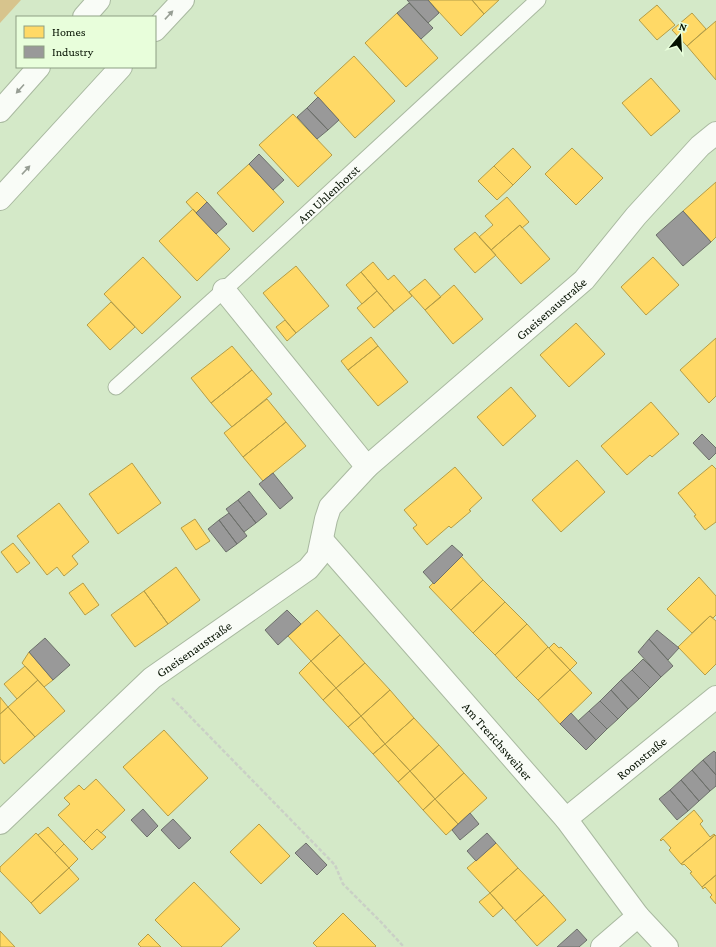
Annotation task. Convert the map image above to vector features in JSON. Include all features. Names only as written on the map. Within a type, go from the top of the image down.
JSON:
[{"type":"main road","points":[[85,16],[99,0]]},
{"type":"main road","points":[[156,29],[183,0]]},
{"type":"main road","points":[[0,111],[38,68]]},
{"type":"main road","points":[[0,199],[120,68]]},
{"type":"main road","name":"Gneisenaustraße","points":[[0,823],[152,678],[308,570],[318,557],[330,507],[367,467],[584,280],[636,216],[700,146],[716,133]]},
{"type":"main road","points":[[224,290],[367,467]]},
{"type":"main road","name":"Am Trerichsweiher","points":[[322,540],[566,819],[638,916],[667,947]]},
{"type":"main road","name":"Roonstraße","points":[[566,819],[716,697]]},
{"type":"main road","points":[[602,947],[638,916]]},
{"type":"lane","name":"Am Uhlenhorst","points":[[116,386],[224,290],[538,0]]},
{"type":"path","points":[[152,678],[335,865],[343,884],[404,947]]},
{"type":"shaded area","points":[[0,0],[21,0],[0,23]]},
{"type":"building: Homes","points":[[428,0],[472,0],[484,14],[461,36]]},
{"type":"building: Homes","points":[[472,0],[499,0],[484,14]]},
{"type":"building: Homes","points":[[657,5],[675,25],[657,40],[639,20]]},
{"type":"building: Homes","points":[[397,13],[438,58],[406,87],[365,43]]},
{"type":"building: Homes","points":[[692,13],[706,29],[687,46],[672,30]]},
{"type":"building: Homes","points":[[716,21],[716,80],[687,46]]},
{"type":"building: Homes","points":[[354,56],[395,101],[355,138],[314,93]]},
{"type":"building: Homes","points":[[651,78],[680,111],[651,136],[622,103]]},
{"type":"building: Homes","points":[[293,114],[332,155],[298,187],[259,145]]},
{"type":"building: Homes","points":[[513,148],[531,167],[513,185],[494,166]]},
{"type":"building: Homes","points":[[572,148],[603,178],[576,205],[545,174]]},
{"type":"building: Homes","points":[[249,164],[284,202],[253,232],[217,193]]},
{"type":"building: Homes","points":[[494,166],[513,185],[497,200],[478,181]]},
{"type":"building: Homes","points":[[716,182],[716,237],[711,242],[683,211]]},
{"type":"building: Homes","points":[[197,192],[207,202],[196,213],[186,202]]},
{"type":"building: Homes","points":[[507,197],[529,222],[522,228],[520,225],[491,250],[479,237],[493,225],[485,216]]},
{"type":"building: Homes","points":[[193,209],[230,249],[197,281],[159,241]]},
{"type":"building: Homes","points":[[520,225],[550,259],[521,284],[491,250]]},
{"type":"building: Homes","points":[[475,232],[496,255],[475,273],[454,249]]},
{"type":"building: Homes","points":[[143,257],[181,297],[142,334],[104,294]]},
{"type":"building: Homes","points":[[653,257],[679,285],[646,315],[621,287]]},
{"type":"building: Homes","points":[[373,262],[388,280],[394,275],[412,296],[394,311],[361,272]]},
{"type":"building: Homes","points":[[296,266],[329,306],[296,333],[263,293]]},
{"type":"building: Homes","points":[[361,272],[377,291],[362,304],[346,285]]},
{"type":"building: Homes","points":[[425,279],[441,297],[425,310],[409,292]]},
{"type":"building: Homes","points":[[454,285],[483,319],[453,344],[425,310]]},
{"type":"building: Homes","points":[[377,291],[394,311],[374,328],[357,308]]},
{"type":"building: Homes","points":[[111,302],[135,327],[110,350],[87,325]]},
{"type":"building: Homes","points":[[285,320],[296,333],[287,341],[276,327]]},
{"type":"building: Homes","points":[[576,323],[605,354],[569,387],[540,355]]},
{"type":"building: Homes","points":[[371,337],[378,346],[348,370],[341,361]]},
{"type":"building: Homes","points":[[716,338],[716,396],[709,403],[680,370]]},
{"type":"building: Homes","points":[[232,346],[252,370],[211,403],[191,378]]},
{"type":"building: Homes","points":[[378,346],[408,382],[378,406],[348,370]]},
{"type":"building: Homes","points":[[252,370],[272,394],[232,427],[211,403]]},
{"type":"building: Homes","points":[[511,387],[536,416],[503,446],[477,417]]},
{"type":"building: Homes","points":[[267,399],[286,422],[243,457],[224,433]]},
{"type":"building: Homes","points":[[651,402],[679,434],[652,457],[650,455],[627,475],[601,446]]},
{"type":"building: Homes","points":[[286,422],[306,446],[263,481],[243,457]]},
{"type":"building: Homes","points":[[577,460],[605,492],[561,532],[532,500]]},
{"type":"building: Homes","points":[[132,463],[161,503],[118,534],[89,494]]},
{"type":"building: Homes","points":[[712,465],[716,469],[716,522],[705,530],[694,516],[696,515],[678,493]]},
{"type":"building: Homes","points":[[455,467],[482,498],[469,510],[471,511],[451,528],[449,526],[427,545],[413,528],[417,525],[404,510]]},
{"type":"building: Homes","points":[[59,503],[89,542],[72,556],[78,564],[64,576],[57,567],[47,575],[17,536]]},
{"type":"building: Homes","points":[[195,519],[210,541],[196,550],[181,528]]},
{"type":"building: Homes","points":[[13,543],[30,563],[17,573],[1,552]]},
{"type":"building: Homes","points":[[461,556],[483,580],[451,610],[429,587]]},
{"type":"building: Homes","points":[[176,567],[200,600],[168,624],[144,591]]},
{"type":"building: Homes","points":[[699,577],[716,596],[716,615],[713,618],[710,616],[692,633],[667,609]]},
{"type":"building: Homes","points":[[483,580],[505,602],[473,633],[451,610]]},
{"type":"building: Homes","points":[[83,583],[99,605],[85,615],[69,593]]},
{"type":"building: Homes","points":[[144,591],[168,624],[135,647],[111,615]]},
{"type":"building: Homes","points":[[505,602],[527,624],[495,655],[473,633]]},
{"type":"building: Homes","points":[[317,610],[340,635],[311,661],[288,636]]},
{"type":"building: Homes","points":[[710,616],[716,621],[716,664],[705,675],[678,647]]},
{"type":"building: Homes","points":[[527,624],[548,647],[516,678],[495,655]]},
{"type":"building: Homes","points":[[340,635],[365,663],[336,688],[311,661]]},
{"type":"building: Homes","points":[[554,643],[559,648],[561,647],[577,663],[570,670],[549,648]]},
{"type":"building: Homes","points":[[548,647],[570,670],[538,700],[516,678]]},
{"type":"building: Homes","points":[[29,652],[53,680],[44,687],[22,663]]},
{"type":"building: Homes","points":[[311,661],[336,688],[323,700],[299,673]]},
{"type":"building: Homes","points":[[365,663],[390,690],[361,716],[336,688]]},
{"type":"building: Homes","points":[[25,666],[38,680],[17,699],[4,684]]},
{"type":"building: Homes","points":[[570,670],[592,693],[560,724],[538,700]]},
{"type":"building: Homes","points":[[38,680],[65,711],[35,737],[8,707]]},
{"type":"building: Homes","points":[[336,688],[361,716],[348,727],[323,700]]},
{"type":"building: Homes","points":[[390,690],[414,718],[385,744],[361,716]]},
{"type":"building: Homes","points":[[0,697],[8,707],[0,714]]},
{"type":"building: Homes","points":[[8,707],[35,737],[4,764],[0,759],[0,714]]},
{"type":"building: Homes","points":[[361,716],[385,744],[373,754],[348,727]]},
{"type":"building: Homes","points":[[414,718],[439,745],[410,771],[385,744]]},
{"type":"building: Homes","points":[[164,730],[208,778],[168,816],[123,767]]},
{"type":"building: Homes","points":[[385,744],[410,771],[398,782],[373,754]]},
{"type":"building: Homes","points":[[439,745],[464,773],[435,799],[410,771]]},
{"type":"building: Homes","points":[[410,771],[435,799],[423,810],[398,782]]},
{"type":"building: Homes","points":[[464,773],[487,798],[458,824],[435,799]]},
{"type":"building: Homes","points":[[96,779],[125,810],[101,833],[97,829],[84,842],[58,815],[70,804],[64,798],[79,785],[84,790]]},
{"type":"building: Homes","points":[[435,799],[458,824],[446,835],[423,810]]},
{"type":"building: Homes","points":[[694,810],[703,821],[700,824],[710,837],[714,834],[715,835],[681,864],[669,850],[671,848],[663,839],[661,841],[660,840]]},
{"type":"building: Homes","points":[[259,824],[290,856],[261,884],[230,852]]},
{"type":"building: Homes","points":[[48,827],[64,844],[55,853],[38,835]]},
{"type":"building: Homes","points":[[97,829],[106,837],[92,850],[84,842]]},
{"type":"building: Homes","points":[[36,833],[69,868],[31,903],[0,871],[0,867]]},
{"type":"building: Homes","points":[[715,835],[716,875],[702,887],[690,873],[692,872],[684,864],[681,864]]},
{"type":"building: Homes","points":[[496,843],[518,868],[490,893],[467,868]]},
{"type":"building: Homes","points":[[64,844],[78,859],[69,868],[55,853]]},
{"type":"building: Homes","points":[[69,868],[79,879],[40,914],[31,903]]},
{"type":"building: Homes","points":[[518,868],[544,895],[515,921],[490,893]]},
{"type":"building: Homes","points":[[716,875],[716,904],[710,897],[712,895],[705,887],[703,889],[702,887]]},
{"type":"building: Homes","points":[[194,882],[240,929],[221,947],[182,947],[155,920]]},
{"type":"building: Homes","points":[[490,893],[503,908],[493,917],[479,902]]},
{"type":"building: Homes","points":[[544,895],[566,920],[537,946],[515,921]]},
{"type":"building: Homes","points":[[343,913],[376,946],[375,947],[317,947],[313,943]]},
{"type":"building: Homes","points":[[0,931],[15,947],[0,947]]},
{"type":"building: Homes","points":[[148,934],[161,947],[141,947],[138,944]]},
{"type":"building: Industry","points":[[407,0],[428,0],[439,13],[428,23]]},
{"type":"building: Industry","points":[[409,3],[433,28],[421,39],[397,13]]},
{"type":"building: Industry","points":[[318,97],[339,120],[328,130],[307,108]]},
{"type":"building: Industry","points":[[307,108],[328,130],[317,139],[297,117]]},
{"type":"building: Industry","points":[[259,154],[284,180],[273,190],[249,164]]},
{"type":"building: Industry","points":[[207,202],[227,224],[216,234],[196,213]]},
{"type":"building: Industry","points":[[683,211],[711,242],[683,266],[656,235]]},
{"type":"building: Industry","points":[[702,434],[716,448],[716,453],[709,460],[693,443]]},
{"type":"building: Industry","points":[[273,473],[293,498],[280,509],[259,484]]},
{"type":"building: Industry","points":[[249,491],[267,514],[256,523],[238,500]]},
{"type":"building: Industry","points":[[238,500],[256,523],[244,532],[226,509]]},
{"type":"building: Industry","points":[[229,513],[247,536],[237,544],[219,520]]},
{"type":"building: Industry","points":[[219,520],[237,544],[226,552],[208,529]]},
{"type":"building: Industry","points":[[452,545],[463,555],[434,584],[423,572]]},
{"type":"building: Industry","points":[[287,610],[301,624],[278,645],[265,630]]},
{"type":"building: Industry","points":[[657,630],[679,648],[668,660],[649,639]]},
{"type":"building: Industry","points":[[45,638],[70,665],[53,680],[29,652]]},
{"type":"building: Industry","points":[[649,639],[673,666],[661,677],[638,652]]},
{"type":"building: Industry","points":[[643,659],[661,677],[650,688],[632,670]]},
{"type":"building: Industry","points":[[632,670],[650,688],[639,699],[621,680]]},
{"type":"building: Industry","points":[[621,680],[639,699],[628,709],[611,690]]},
{"type":"building: Industry","points":[[611,690],[628,709],[618,719],[600,701]]},
{"type":"building: Industry","points":[[600,701],[618,719],[607,729],[589,711]]},
{"type":"building: Industry","points":[[589,711],[607,729],[596,740],[578,721]]},
{"type":"building: Industry","points":[[571,713],[596,740],[586,750],[560,724]]},
{"type":"building: Industry","points":[[714,751],[716,753],[716,775],[703,760]]},
{"type":"building: Industry","points":[[703,760],[716,775],[716,786],[710,791],[692,770]]},
{"type":"building: Industry","points":[[692,770],[710,791],[699,801],[681,780]]},
{"type":"building: Industry","points":[[681,780],[699,801],[688,811],[670,790]]},
{"type":"building: Industry","points":[[670,790],[688,811],[677,820],[659,799]]},
{"type":"building: Industry","points":[[143,809],[158,826],[147,837],[131,820]]},
{"type":"building: Industry","points":[[470,813],[479,824],[460,840],[452,830]]},
{"type":"building: Industry","points":[[173,819],[191,838],[179,849],[161,830]]},
{"type":"building: Industry","points":[[487,833],[496,843],[476,861],[467,851]]},
{"type":"building: Industry","points":[[306,843],[327,865],[317,875],[295,853]]},
{"type":"building: Industry","points":[[577,929],[587,940],[579,947],[557,947]]}]
